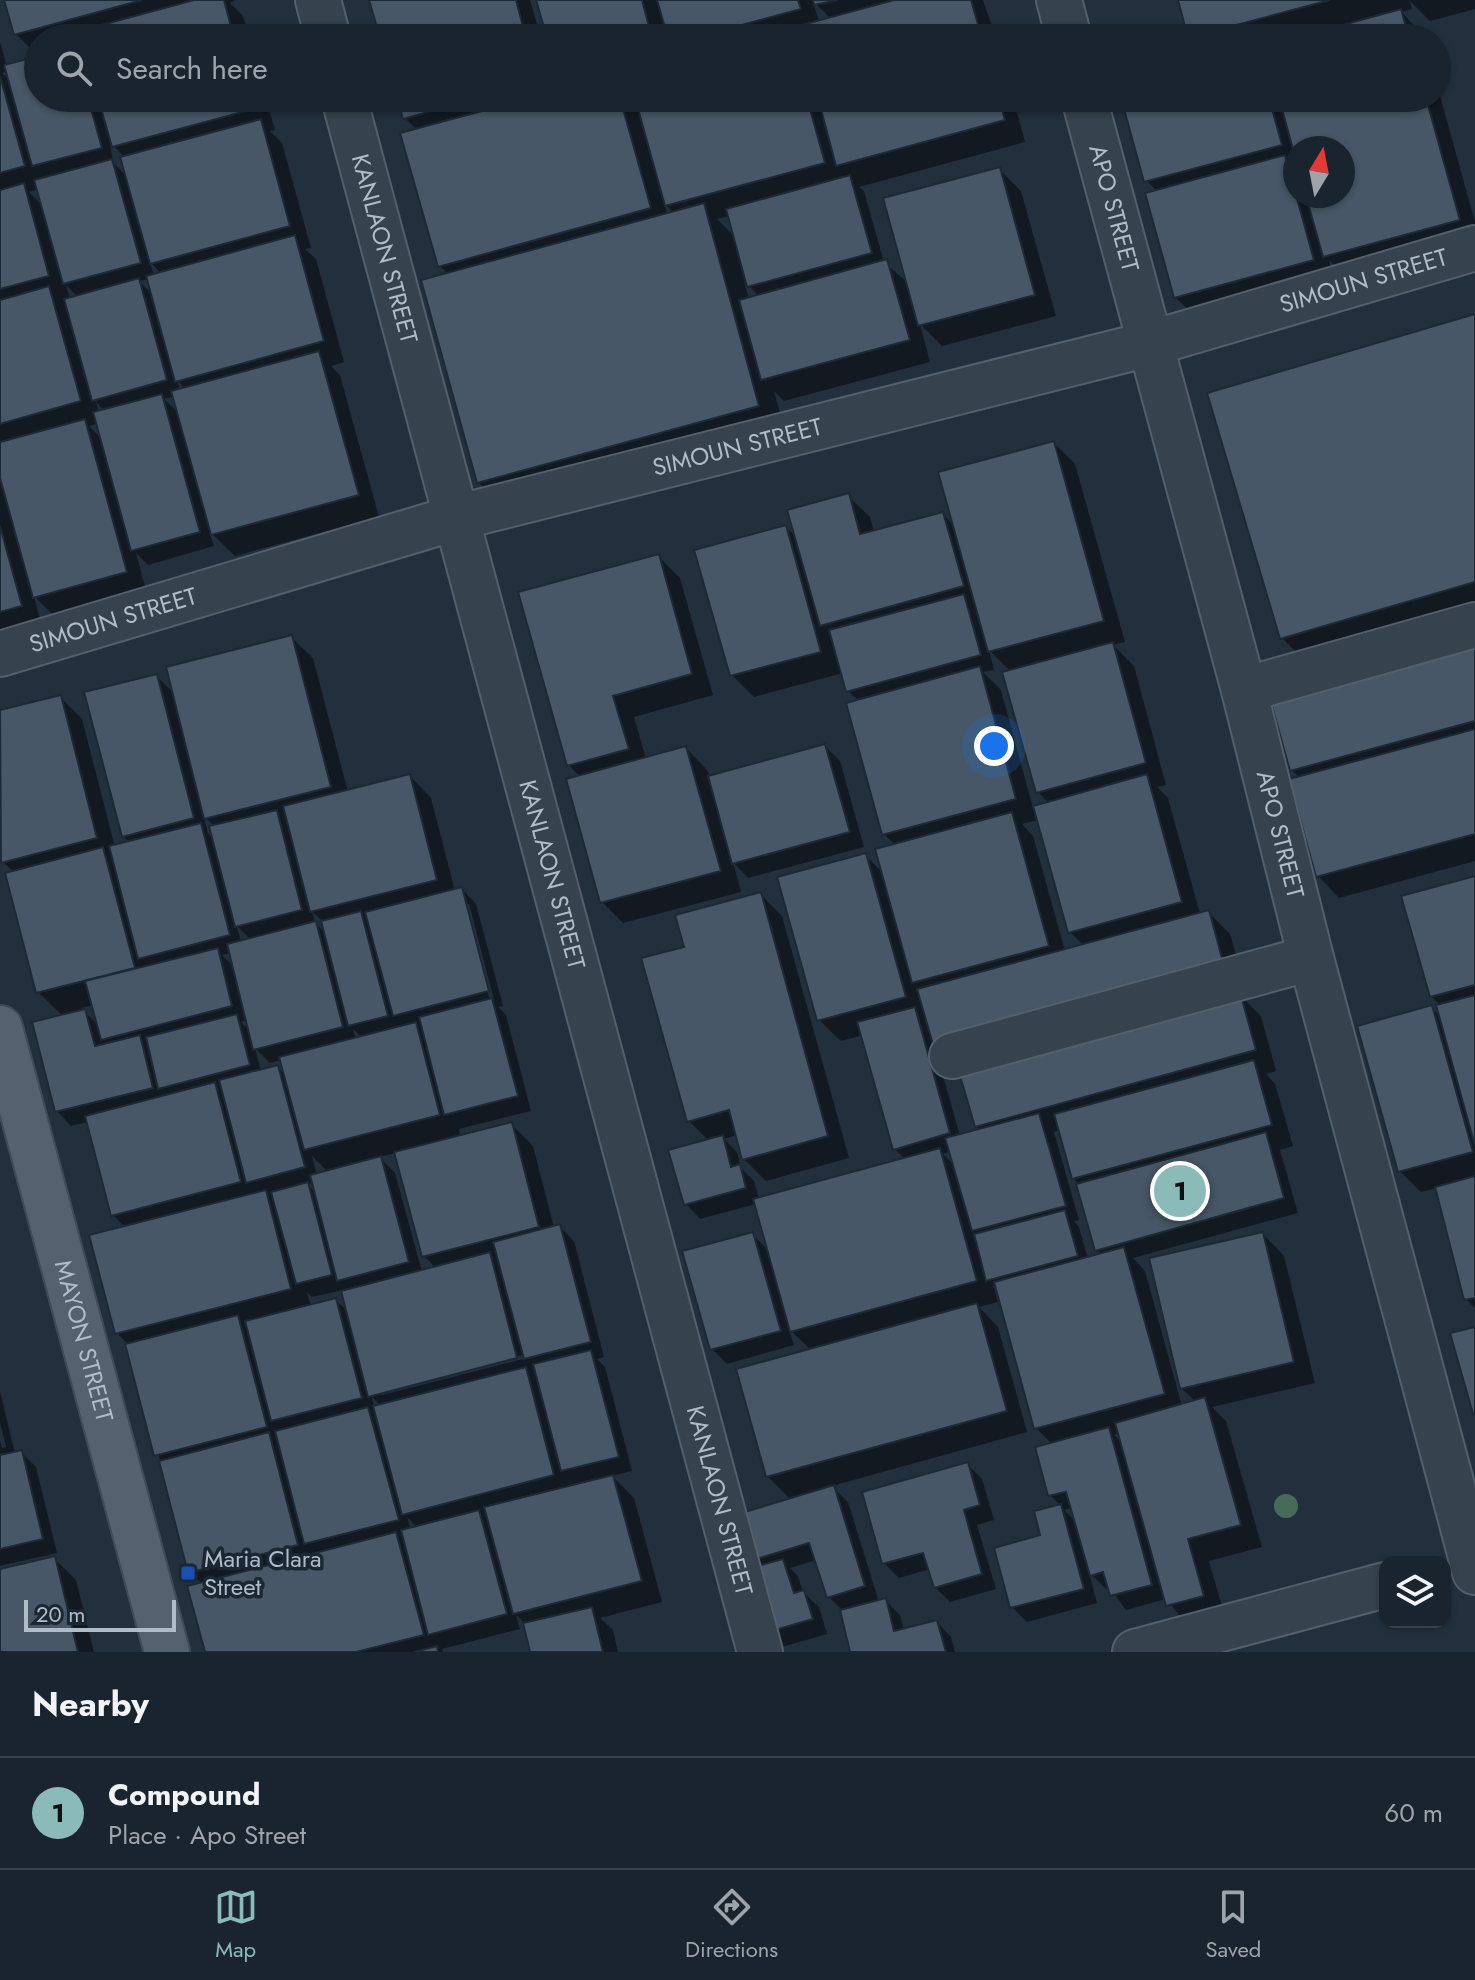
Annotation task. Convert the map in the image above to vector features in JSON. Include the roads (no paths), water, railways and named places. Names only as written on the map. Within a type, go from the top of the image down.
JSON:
[{"type":"main road","name":"MAYON STREET","points":[[0,1028],[167,1652]]},
{"type":"street","points":[[318,0],[324,24]]},
{"type":"street","points":[[1059,0],[1065,24]]},
{"type":"street","name":"KANLAON STREET","points":[[348,112],[760,1652]]},
{"type":"street","name":"APO STREET","points":[[1088,112],[1244,690],[1467,1566]]},
{"type":"street","name":"SIMOUN STREET","points":[[0,654],[455,518],[1149,344],[1475,248]]},
{"type":"street","points":[[1244,690],[1475,625]]},
{"type":"street","points":[[952,1056],[1311,958]]},
{"type":"street","points":[[1135,1652],[1379,1587]]},
{"type":"place","name":"Compound","points":[[1180,1191]]},
{"type":"place","name":"Maria Clara Street","points":[[188,1573]]}]
